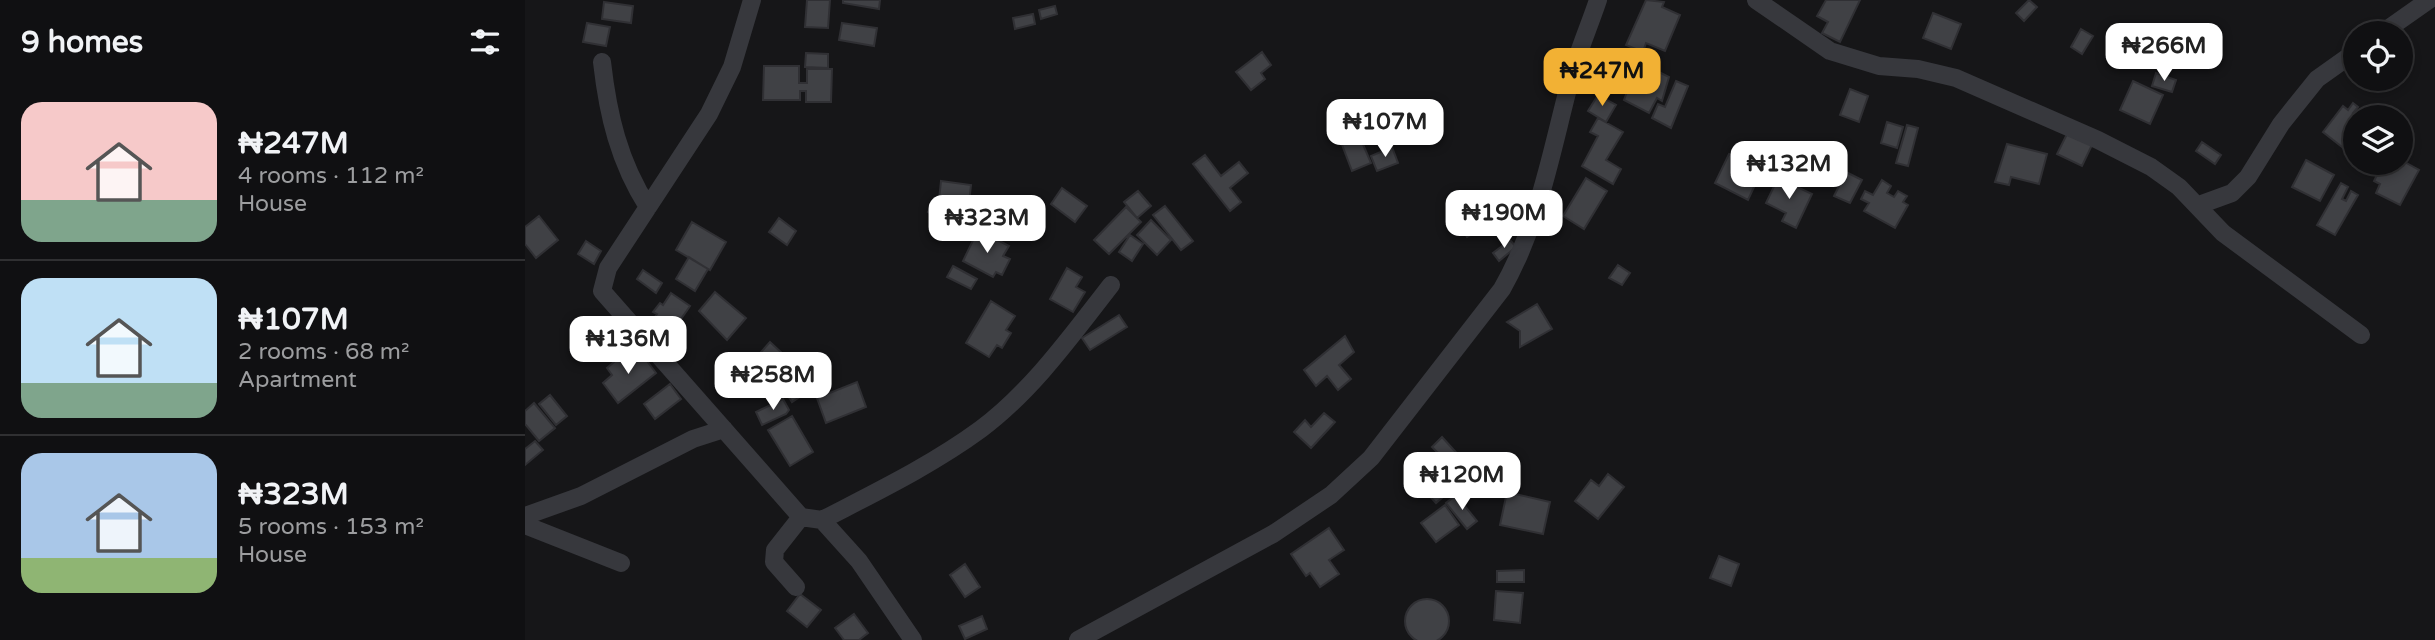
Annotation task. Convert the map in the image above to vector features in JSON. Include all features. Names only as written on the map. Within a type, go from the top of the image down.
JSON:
[{"type":"street","points":[[752,0],[732,67],[709,114],[608,268],[602,291],[801,517],[822,520],[915,471],[982,428],[1037,376],[1111,285]]},
{"type":"street","points":[[1083,639],[1273,534],[1331,495],[1371,458],[1502,289],[1518,261],[1533,227],[1570,79],[1598,0]]},
{"type":"street","points":[[1756,0],[1830,51],[1879,66],[1918,69],[1956,78],[2098,140],[2151,167],[2199,205],[2224,233],[2361,335]]},
{"type":"street","points":[[2399,21],[2429,0]]},
{"type":"street","points":[[2199,205],[2232,193],[2248,177],[2281,124],[2317,79],[2343,61]]},
{"type":"street","points":[[602,62],[607,110],[622,159],[648,207]]},
{"type":"street","points":[[525,516],[581,496],[645,461],[724,429]]},
{"type":"street","points":[[796,587],[774,562],[775,550],[801,517]]},
{"type":"street","points":[[822,520],[859,561],[913,640]]},
{"type":"street","points":[[525,525],[621,563]]},
{"type":"building","points":[[807,0],[830,0],[828,28],[805,27]]},
{"type":"building","points":[[843,0],[880,0],[879,9],[843,3]]},
{"type":"building","points":[[1646,0],[1664,2],[1662,7],[1680,15],[1665,51],[1646,43],[1643,52],[1626,45]]},
{"type":"building","points":[[1826,0],[1860,0],[1840,42],[1822,33],[1828,22],[1817,16]]},
{"type":"building","points":[[2029,0],[2037,7],[2024,21],[2016,13]]},
{"type":"building","points":[[604,2],[633,6],[631,23],[602,19]]},
{"type":"building","points":[[1055,6],[1057,14],[1041,19],[1039,10]]},
{"type":"building","points":[[1933,13],[1961,24],[1951,49],[1923,38]]},
{"type":"building","points":[[1033,14],[1035,24],[1015,29],[1013,18]]},
{"type":"building","points":[[587,23],[610,27],[606,46],[583,42]]},
{"type":"building","points":[[842,23],[877,28],[874,46],[839,40]]},
{"type":"building","points":[[2081,29],[2093,36],[2082,54],[2071,47]]},
{"type":"building","points":[[1262,52],[1271,65],[1261,73],[1265,79],[1251,90],[1236,72]]},
{"type":"building","points":[[806,53],[828,54],[828,68],[805,67]]},
{"type":"building","points":[[1643,64],[1669,77],[1662,101],[1657,98],[1649,113],[1624,100],[1635,70],[1638,72]]},
{"type":"building","points":[[764,66],[799,66],[799,83],[807,83],[807,69],[832,69],[831,102],[806,102],[806,91],[800,91],[800,100],[763,100]]},
{"type":"building","points":[[2156,73],[2176,80],[2172,92],[2152,86]]},
{"type":"building","points":[[1676,81],[1688,86],[1671,128],[1652,118],[1658,104],[1665,107]]},
{"type":"building","points":[[2133,81],[2163,95],[2150,124],[2120,110]]},
{"type":"building","points":[[1850,89],[1868,96],[1859,122],[1840,115]]},
{"type":"building","points":[[1598,95],[1616,105],[1606,122],[1588,111]]},
{"type":"building","points":[[2343,106],[2343,148],[2323,132]]},
{"type":"building","points":[[1598,118],[1623,132],[1606,160],[1621,169],[1613,184],[1582,166],[1598,136],[1590,132]]},
{"type":"building","points":[[1887,122],[1903,127],[1897,148],[1881,143]]},
{"type":"building","points":[[1907,125],[1918,128],[1908,166],[1896,163]]},
{"type":"building","points":[[2067,134],[2092,145],[2082,166],[2057,154]]},
{"type":"building","points":[[1359,135],[1371,163],[1352,171],[1341,142]]},
{"type":"building","points":[[2202,142],[2221,155],[2215,164],[2196,151]]},
{"type":"building","points":[[2007,144],[2047,154],[2039,184],[2011,177],[2009,185],[1995,182]]},
{"type":"building","points":[[1392,147],[1398,163],[1377,171],[1371,156]]},
{"type":"building","points":[[1729,154],[1762,170],[1748,200],[1715,183]]},
{"type":"building","points":[[1205,155],[1221,176],[1239,162],[1248,173],[1230,188],[1241,202],[1230,211],[1193,164]]},
{"type":"building","points":[[2306,160],[2334,175],[2320,201],[2292,187]]},
{"type":"building","points":[[2413,167],[2419,170],[2400,205],[2376,193],[2380,184],[2374,181],[2377,175],[2413,175]]},
{"type":"building","points":[[1846,172],[1862,180],[1850,203],[1834,196]]},
{"type":"building","points":[[1586,178],[1607,191],[1584,229],[1563,216]]},
{"type":"building","points":[[1778,178],[1812,194],[1796,228],[1782,221],[1786,213],[1766,203]]},
{"type":"building","points":[[1882,180],[1891,186],[1887,193],[1894,197],[1898,191],[1907,196],[1903,202],[1908,205],[1895,228],[1864,211],[1869,203],[1861,199],[1865,191],[1873,195]]},
{"type":"building","points":[[941,181],[971,185],[969,203],[939,200]]},
{"type":"building","points":[[2341,183],[2348,187],[2342,199],[2346,201],[2351,191],[2358,195],[2335,235],[2317,225]]},
{"type":"building","points":[[1062,188],[1087,206],[1075,222],[1051,204]]},
{"type":"building","points":[[1138,191],[1151,206],[1137,218],[1124,202]]},
{"type":"building","points":[[936,200],[943,204],[936,217],[928,212]]},
{"type":"building","points":[[1165,206],[1193,241],[1181,250],[1153,215]]},
{"type":"building","points":[[1126,207],[1141,222],[1109,254],[1094,240]]},
{"type":"building","points":[[1477,211],[1486,226],[1467,237],[1458,222]]},
{"type":"building","points":[[539,216],[558,240],[536,258],[525,244],[525,227]]},
{"type":"building","points":[[779,218],[796,231],[787,245],[769,232]]},
{"type":"building","points":[[1151,220],[1171,240],[1157,255],[1137,235]]},
{"type":"building","points":[[692,222],[726,242],[710,270],[676,250]]},
{"type":"building","points":[[978,230],[1009,246],[1003,256],[1010,259],[1002,275],[996,272],[993,277],[963,261]]},
{"type":"building","points":[[1130,235],[1143,244],[1132,261],[1119,252]]},
{"type":"building","points":[[1510,240],[1516,247],[1499,261],[1493,253]]},
{"type":"building","points":[[586,241],[601,251],[594,264],[578,254]]},
{"type":"building","points":[[689,257],[708,269],[695,291],[676,279]]},
{"type":"building","points":[[1618,265],[1630,273],[1622,285],[1609,278]]},
{"type":"building","points":[[953,266],[977,279],[971,289],[947,277]]},
{"type":"building","points":[[1067,268],[1082,277],[1076,287],[1085,292],[1073,312],[1050,299]]},
{"type":"building","points":[[643,270],[662,283],[656,293],[637,279]]},
{"type":"building","points":[[715,292],[746,318],[727,340],[699,311]]},
{"type":"building","points":[[671,293],[690,306],[665,342],[646,329],[657,314],[653,312],[660,303],[663,305]]},
{"type":"building","points":[[991,301],[1015,316],[1006,330],[1011,333],[1002,348],[997,345],[989,357],[966,343]]},
{"type":"building","points":[[1537,304],[1552,329],[1520,347],[1520,331],[1507,322]]},
{"type":"building","points":[[1119,315],[1127,327],[1090,350],[1082,338]]},
{"type":"building","points":[[1345,336],[1354,352],[1339,365],[1351,379],[1338,390],[1327,376],[1316,386],[1304,370]]},
{"type":"building","points":[[770,342],[784,355],[769,371],[755,359]]},
{"type":"building","points":[[641,353],[656,373],[618,403],[603,383],[612,375],[607,368],[621,356],[627,364]]},
{"type":"building","points":[[791,369],[807,392],[792,402],[777,379]]},
{"type":"building","points":[[857,382],[866,407],[826,423],[817,398]]},
{"type":"building","points":[[670,384],[681,399],[655,419],[644,404]]},
{"type":"building","points":[[550,395],[567,416],[556,425],[539,404]]},
{"type":"building","points":[[783,399],[789,410],[786,414],[762,425],[756,412]]},
{"type":"building","points":[[534,403],[555,428],[539,441],[525,424],[525,411]]},
{"type":"building","points":[[1324,413],[1335,422],[1311,448],[1294,432],[1305,420],[1311,427]]},
{"type":"building","points":[[792,416],[813,452],[790,466],[768,430]]},
{"type":"building","points":[[1442,437],[1462,459],[1450,469],[1447,465],[1436,475],[1450,491],[1436,503],[1407,471],[1420,458],[1424,463],[1437,452],[1432,447]]},
{"type":"building","points":[[535,441],[543,450],[525,465],[525,449]]},
{"type":"building","points":[[1608,474],[1624,487],[1598,519],[1575,501],[1591,480],[1599,486]]},
{"type":"building","points":[[1507,492],[1550,502],[1543,534],[1500,525]]},
{"type":"building","points":[[1456,495],[1477,521],[1467,529],[1446,503]]},
{"type":"building","points":[[1445,505],[1459,525],[1436,542],[1421,523]]},
{"type":"building","points":[[1329,528],[1344,550],[1329,560],[1339,574],[1320,587],[1310,573],[1306,576],[1291,554]]},
{"type":"building","points":[[1719,556],[1739,564],[1731,586],[1710,578]]},
{"type":"building","points":[[965,564],[980,587],[965,597],[950,575]]},
{"type":"building","points":[[1524,570],[1524,582],[1497,582],[1497,571]]},
{"type":"building","points":[[1496,591],[1523,593],[1520,623],[1494,620]]},
{"type":"building","points":[[800,594],[821,610],[807,627],[787,611]]},
{"type":"building","points":[[1419,601],[1435,601],[1447,613],[1447,629],[1435,641],[1419,641],[1407,629],[1407,613]]},
{"type":"building","points":[[854,614],[868,633],[859,640],[844,640],[835,628]]},
{"type":"building","points":[[982,616],[987,629],[965,639],[959,626]]}]
